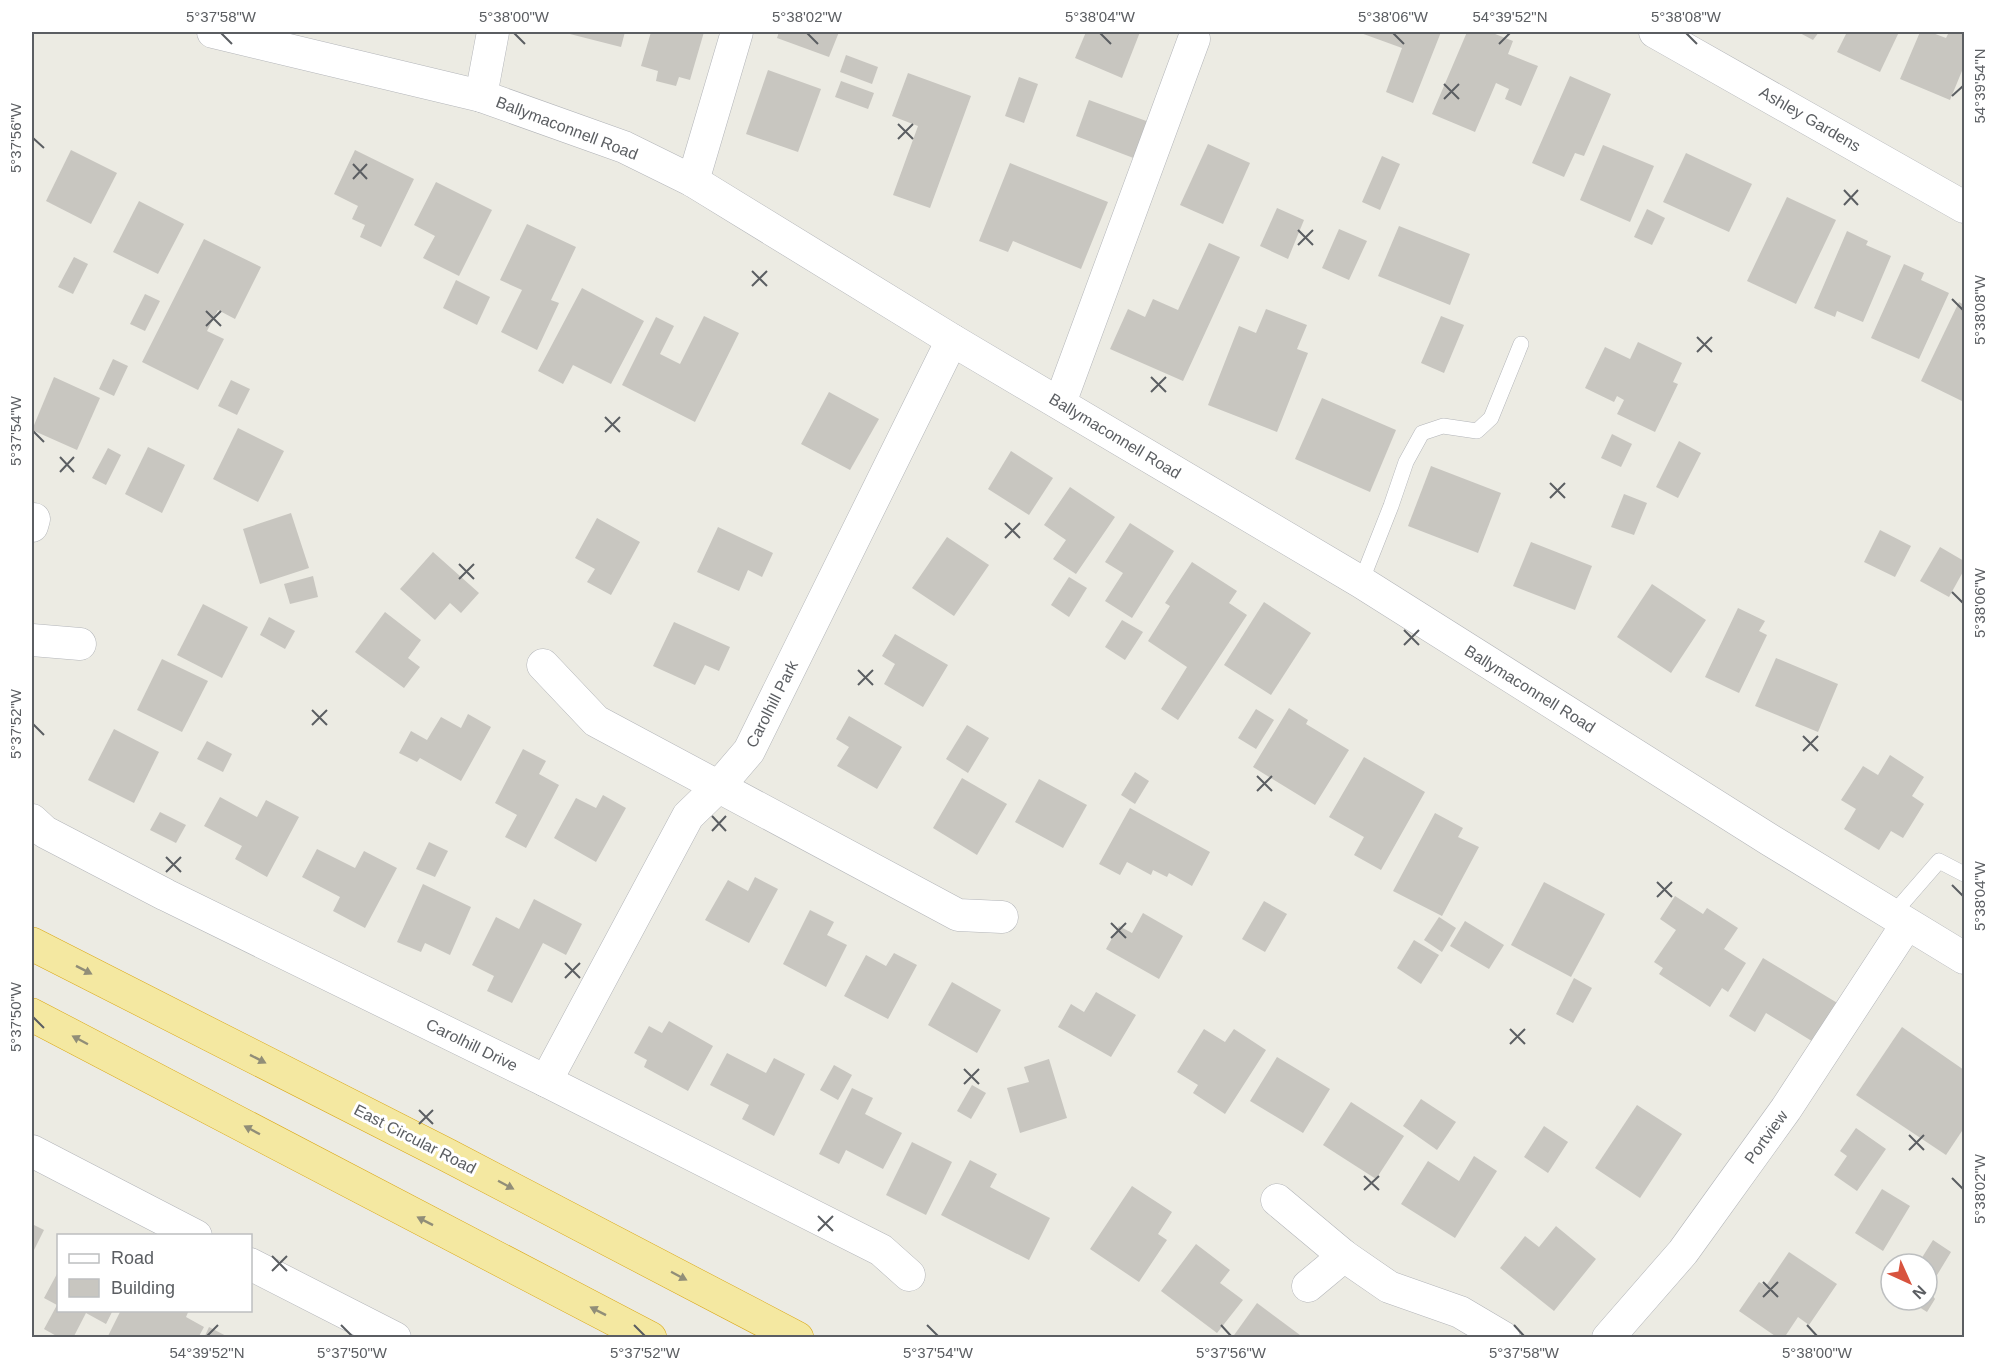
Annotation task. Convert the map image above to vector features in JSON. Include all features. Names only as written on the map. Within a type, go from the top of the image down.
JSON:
[{"type":"highway","name":"East Circular Road","points":[[32,944],[449,1156],[797,1338]]},
{"type":"highway","points":[[32,1015],[650,1338]]},
{"type":"street","name":"Ballymaconnell Road","points":[[213,32],[481,96],[624,147],[693,181],[952,340],[1361,582],[1900,920],[1965,958]]},
{"type":"street","points":[[481,96],[493,32]]},
{"type":"street","points":[[693,181],[737,32]]},
{"type":"street","name":"Ashley Gardens","points":[[1655,32],[1965,207]]},
{"type":"street","points":[[1060,403],[1194,39]]},
{"type":"street","name":"Carolhill Park","points":[[546,1081],[688,816],[719,786],[749,751],[952,340]]},
{"type":"street","points":[[32,640],[80,644]]},
{"type":"street","points":[[543,665],[596,721],[958,915],[1002,917]]},
{"type":"street","name":"Carolhill Drive","points":[[32,820],[45,832],[166,895],[546,1081],[881,1250],[909,1275]]},
{"type":"street","name":"Portview","points":[[1608,1338],[1683,1252],[1786,1109],[1900,920]]},
{"type":"street","points":[[32,1151],[192,1234]]},
{"type":"street","points":[[1277,1200],[1344,1256],[1389,1287],[1460,1312],[1504,1338]]},
{"type":"street","points":[[1308,1286],[1344,1256]]},
{"type":"street","points":[[252,1265],[376,1333]]},
{"type":"lane","points":[[1361,582],[1406,462],[1422,433],[1443,426],[1477,431],[1491,418],[1521,344]]},
{"type":"lane","points":[[1900,920],[1939,861],[1965,874]]},
{"type":"building","points":[[562,32],[625,32],[621,47]]},
{"type":"building","points":[[651,32],[704,32],[690,80],[679,77],[676,86],[656,81],[658,71],[641,66]]},
{"type":"building","points":[[779,32],[839,32],[829,57],[777,38]]},
{"type":"building","points":[[1086,32],[1140,32],[1122,78],[1075,58]]},
{"type":"building","points":[[1358,32],[1441,32],[1413,103],[1386,92],[1402,48]]},
{"type":"building","points":[[1467,32],[1490,32],[1513,41],[1508,54],[1538,66],[1521,106],[1505,99],[1509,89],[1496,83],[1475,132],[1432,114]]},
{"type":"building","points":[[1798,32],[1819,32],[1813,40]]},
{"type":"building","points":[[1847,32],[1899,32],[1880,72],[1837,52]]},
{"type":"building","points":[[1920,32],[1930,32],[1946,38],[1949,32],[1964,32],[1964,66],[1950,100],[1900,79]]},
{"type":"building","points":[[846,55],[878,67],[872,84],[840,72]]},
{"type":"building","points":[[768,70],[821,89],[798,152],[746,134]]},
{"type":"building","points":[[908,73],[971,96],[930,208],[893,195],[918,126],[892,116]]},
{"type":"building","points":[[1570,76],[1611,94],[1584,156],[1575,153],[1564,177],[1532,163]]},
{"type":"building","points":[[1019,77],[1038,84],[1024,123],[1005,116]]},
{"type":"building","points":[[841,81],[874,93],[868,109],[835,97]]},
{"type":"building","points":[[1089,100],[1149,122],[1136,159],[1076,136]]},
{"type":"building","points":[[1208,144],[1250,163],[1223,224],[1180,205]]},
{"type":"building","points":[[1603,145],[1654,166],[1630,222],[1580,200]]},
{"type":"building","points":[[71,150],[117,173],[91,224],[46,201]]},
{"type":"building","points":[[355,150],[414,179],[381,247],[360,237],[365,225],[352,219],[358,206],[334,194]]},
{"type":"building","points":[[1686,153],[1752,184],[1729,232],[1663,202]]},
{"type":"building","points":[[1382,156],[1400,164],[1380,210],[1362,202]]},
{"type":"building","points":[[1010,163],[1108,202],[1081,269],[1013,241],[1008,252],[979,241]]},
{"type":"building","points":[[436,182],[492,210],[459,276],[423,258],[435,236],[414,225]]},
{"type":"building","points":[[1787,197],[1836,220],[1796,304],[1747,281]]},
{"type":"building","points":[[139,201],[184,224],[158,274],[113,252]]},
{"type":"building","points":[[1277,208],[1304,220],[1288,259],[1260,246]]},
{"type":"building","points":[[1647,209],[1665,218],[1652,245],[1634,237]]},
{"type":"building","points":[[527,224],[576,247],[551,300],[559,303],[537,350],[501,332],[522,290],[500,280]]},
{"type":"building","points":[[1399,226],[1470,254],[1450,305],[1378,276]]},
{"type":"building","points":[[1339,229],[1367,241],[1349,280],[1322,268]]},
{"type":"building","points":[[1847,231],[1868,241],[1866,245],[1891,256],[1863,322],[1837,311],[1835,317],[1814,308]]},
{"type":"building","points":[[204,239],[261,267],[235,319],[218,310],[207,331],[224,339],[198,390],[142,362]]},
{"type":"building","points":[[1209,243],[1240,257],[1183,381],[1110,349],[1128,309],[1145,317],[1153,299],[1178,310]]},
{"type":"building","points":[[74,257],[88,264],[73,294],[58,287]]},
{"type":"building","points":[[1904,264],[1924,273],[1921,280],[1949,293],[1919,359],[1871,338]]},
{"type":"building","points":[[456,280],[490,297],[477,325],[443,308]]},
{"type":"building","points":[[582,288],[644,321],[611,384],[573,365],[563,384],[538,371]]},
{"type":"building","points":[[145,294],[160,301],[145,331],[130,324]]},
{"type":"building","points":[[1959,302],[1964,305],[1964,402],[1921,381]]},
{"type":"building","points":[[1266,309],[1307,325],[1297,349],[1308,353],[1277,432],[1208,405],[1239,326],[1256,333]]},
{"type":"building","points":[[704,316],[739,333],[695,422],[622,385],[656,317],[674,326],[660,354],[680,364]]},
{"type":"building","points":[[1441,316],[1464,325],[1444,373],[1421,363]]},
{"type":"building","points":[[1638,342],[1682,363],[1673,382],[1678,384],[1655,432],[1617,414],[1624,400],[1617,396],[1614,402],[1585,388],[1605,347],[1630,359]]},
{"type":"building","points":[[113,359],[128,366],[114,396],[99,389]]},
{"type":"building","points":[[54,377],[100,398],[77,450],[32,430]]},
{"type":"building","points":[[231,380],[250,389],[237,415],[218,406]]},
{"type":"building","points":[[829,392],[879,419],[850,470],[801,444]]},
{"type":"building","points":[[1322,398],[1396,430],[1370,492],[1295,459]]},
{"type":"building","points":[[238,428],[284,451],[258,502],[213,479]]},
{"type":"building","points":[[1612,434],[1632,444],[1621,467],[1601,458]]},
{"type":"building","points":[[1679,441],[1701,453],[1678,498],[1656,487]]},
{"type":"building","points":[[148,447],[185,465],[162,513],[125,494]]},
{"type":"building","points":[[108,448],[121,455],[106,485],[92,478]]},
{"type":"building","points":[[1011,451],[1053,478],[1029,515],[988,489]]},
{"type":"building","points":[[1431,466],[1501,493],[1478,553],[1408,526]]},
{"type":"building","points":[[1070,487],[1115,517],[1076,574],[1053,559],[1066,540],[1044,525]]},
{"type":"building","points":[[1624,494],[1647,503],[1634,535],[1611,527]]},
{"type":"building","points":[[291,513],[309,568],[260,584],[243,529]]},
{"type":"building","points":[[597,518],[640,542],[611,595],[587,582],[595,569],[575,558]]},
{"type":"building","points":[[1130,523],[1174,551],[1132,618],[1105,601],[1123,573],[1105,562]]},
{"type":"building","points":[[718,527],[773,553],[762,577],[748,570],[739,591],[697,572]]},
{"type":"building","points":[[1880,530],[1911,546],[1895,577],[1864,562]]},
{"type":"building","points":[[947,537],[989,565],[954,616],[912,588]]},
{"type":"building","points":[[1531,542],[1592,566],[1575,610],[1513,586]]},
{"type":"building","points":[[1940,547],[1964,561],[1964,570],[1949,597],[1920,581]]},
{"type":"building","points":[[433,552],[479,593],[461,613],[450,603],[435,620],[400,589]]},
{"type":"building","points":[[1192,562],[1237,591],[1229,603],[1247,615],[1178,720],[1161,709],[1187,667],[1148,641],[1170,606],[1165,603]]},
{"type":"building","points":[[313,576],[318,597],[290,604],[284,584]]},
{"type":"building","points":[[1069,577],[1087,588],[1069,617],[1051,605]]},
{"type":"building","points":[[1652,584],[1706,620],[1671,673],[1617,637]]},
{"type":"building","points":[[1264,602],[1311,633],[1271,695],[1224,665]]},
{"type":"building","points":[[203,604],[248,627],[222,678],[177,655]]},
{"type":"building","points":[[1738,608],[1765,621],[1759,631],[1767,635],[1739,693],[1705,677]]},
{"type":"building","points":[[385,612],[421,640],[408,658],[420,667],[404,688],[355,652]]},
{"type":"building","points":[[269,617],[295,631],[285,649],[260,635]]},
{"type":"building","points":[[1122,620],[1143,632],[1125,660],[1105,647]]},
{"type":"building","points":[[674,622],[730,647],[719,671],[705,665],[695,685],[653,666]]},
{"type":"building","points":[[895,634],[948,665],[923,707],[884,684],[895,664],[882,656]]},
{"type":"building","points":[[1776,658],[1838,684],[1818,732],[1755,706]]},
{"type":"building","points":[[162,659],[208,681],[182,732],[137,710]]},
{"type":"building","points":[[1289,708],[1308,720],[1306,724],[1349,750],[1315,805],[1253,767]]},
{"type":"building","points":[[1256,709],[1274,720],[1256,749],[1238,738]]},
{"type":"building","points":[[468,714],[491,727],[461,781],[420,758],[417,762],[399,753],[411,731],[427,740],[441,717],[461,728]]},
{"type":"building","points":[[849,716],[902,747],[877,789],[837,766],[849,747],[836,739]]},
{"type":"building","points":[[967,725],[989,738],[968,773],[946,759]]},
{"type":"building","points":[[114,729],[159,752],[134,803],[88,780]]},
{"type":"building","points":[[207,741],[232,754],[223,772],[197,759]]},
{"type":"building","points":[[523,749],[546,761],[539,774],[559,785],[526,848],[505,837],[517,815],[495,803]]},
{"type":"building","points":[[1890,755],[1924,777],[1912,796],[1924,804],[1903,838],[1891,831],[1879,850],[1844,829],[1856,809],[1841,800],[1863,766],[1878,775]]},
{"type":"building","points":[[1364,757],[1425,792],[1381,870],[1354,855],[1364,837],[1329,817]]},
{"type":"building","points":[[1135,772],[1149,781],[1135,804],[1121,795]]},
{"type":"building","points":[[962,778],[1007,804],[977,855],[933,828]]},
{"type":"building","points":[[1039,779],[1087,805],[1063,848],[1015,822]]},
{"type":"building","points":[[603,795],[626,808],[596,862],[554,838],[576,798],[596,808]]},
{"type":"building","points":[[220,797],[257,817],[266,800],[299,817],[267,877],[235,859],[242,846],[204,826]]},
{"type":"building","points":[[1130,808],[1210,852],[1192,886],[1169,873],[1167,877],[1153,870],[1151,875],[1127,862],[1120,875],[1099,864]]},
{"type":"building","points":[[160,812],[186,825],[176,843],[150,830]]},
{"type":"building","points":[[1435,813],[1463,828],[1458,837],[1479,847],[1442,916],[1393,891]]},
{"type":"building","points":[[429,842],[448,851],[435,877],[416,869]]},
{"type":"building","points":[[317,849],[355,868],[364,851],[397,868],[365,928],[333,911],[340,897],[302,877]]},
{"type":"building","points":[[755,877],[778,889],[749,943],[705,920],[728,880],[748,891]]},
{"type":"building","points":[[1544,882],[1605,914],[1571,977],[1511,945]]},
{"type":"building","points":[[423,884],[471,907],[450,955],[425,943],[421,952],[397,942]]},
{"type":"building","points":[[1675,896],[1703,914],[1707,908],[1738,928],[1724,949],[1746,963],[1728,992],[1722,988],[1710,1007],[1659,974],[1663,968],[1654,962],[1676,930],[1660,919]]},
{"type":"building","points":[[534,899],[582,924],[566,955],[543,943],[512,1003],[487,991],[494,976],[472,965],[496,917],[519,929]]},
{"type":"building","points":[[1264,901],[1287,914],[1265,952],[1242,939]]},
{"type":"building","points":[[810,910],[834,922],[827,935],[847,945],[826,987],[783,964]]},
{"type":"building","points":[[1143,913],[1183,936],[1159,979],[1106,949],[1119,926],[1132,933]]},
{"type":"building","points":[[1439,917],[1456,928],[1442,952],[1424,940]]},
{"type":"building","points":[[1465,921],[1504,945],[1489,969],[1450,946]]},
{"type":"building","points":[[1414,940],[1439,955],[1421,984],[1397,968]]},
{"type":"building","points":[[894,953],[917,965],[888,1019],[844,996],[866,955],[886,966]]},
{"type":"building","points":[[1763,958],[1839,1004],[1815,1043],[1766,1013],[1755,1032],[1729,1016]]},
{"type":"building","points":[[1574,978],[1592,988],[1573,1023],[1556,1014]]},
{"type":"building","points":[[952,982],[1001,1010],[977,1053],[928,1025]]},
{"type":"building","points":[[1096,992],[1136,1015],[1111,1057],[1058,1027],[1071,1004],[1084,1012]]},
{"type":"building","points":[[669,1021],[713,1046],[688,1091],[644,1067],[647,1060],[634,1053],[649,1026],[662,1033]]},
{"type":"building","points":[[1902,1027],[1964,1070],[1964,1128],[1946,1155],[1856,1095]]},
{"type":"building","points":[[1204,1029],[1225,1042],[1234,1029],[1266,1050],[1225,1114],[1193,1093],[1198,1085],[1177,1072]]},
{"type":"building","points":[[727,1053],[766,1073],[774,1058],[805,1074],[774,1136],[742,1119],[749,1105],[710,1085]]},
{"type":"building","points":[[1277,1057],[1330,1089],[1303,1133],[1250,1101]]},
{"type":"building","points":[[1049,1059],[1067,1118],[1020,1133],[1007,1088],[1029,1082],[1024,1067]]},
{"type":"building","points":[[834,1065],[852,1075],[838,1100],[820,1090]]},
{"type":"building","points":[[972,1085],[986,1093],[971,1119],[957,1111]]},
{"type":"building","points":[[852,1088],[873,1098],[865,1114],[902,1133],[883,1169],[846,1150],[839,1164],[819,1154]]},
{"type":"building","points":[[1421,1099],[1456,1122],[1437,1150],[1403,1126]]},
{"type":"building","points":[[1351,1102],[1404,1136],[1376,1179],[1323,1145]]},
{"type":"building","points":[[1637,1105],[1682,1134],[1640,1198],[1595,1168]]},
{"type":"building","points":[[1544,1126],[1568,1142],[1548,1173],[1524,1157]]},
{"type":"building","points":[[1856,1128],[1886,1149],[1857,1191],[1834,1175],[1847,1156],[1840,1151]]},
{"type":"building","points":[[912,1142],[952,1162],[926,1215],[886,1195]]},
{"type":"building","points":[[1474,1156],[1497,1171],[1455,1238],[1401,1204],[1428,1161],[1459,1181]]},
{"type":"building","points":[[970,1160],[997,1174],[990,1187],[1050,1218],[1029,1260],[941,1215]]},
{"type":"building","points":[[1132,1186],[1172,1212],[1158,1234],[1167,1240],[1139,1282],[1090,1249]]},
{"type":"building","points":[[1882,1189],[1910,1206],[1883,1251],[1855,1233]]},
{"type":"building","points":[[32,1224],[44,1230],[32,1254]]},
{"type":"building","points":[[1556,1226],[1596,1259],[1554,1311],[1500,1268],[1525,1236],[1539,1247]]},
{"type":"building","points":[[1933,1240],[1951,1252],[1939,1272],[1939,1252],[1926,1252]]},
{"type":"building","points":[[1196,1244],[1230,1270],[1220,1283],[1243,1300],[1217,1333],[1161,1291]]},
{"type":"building","points":[[1789,1252],[1837,1284],[1809,1325],[1798,1317],[1784,1338],[1778,1338],[1739,1311],[1759,1282],[1766,1286]]},
{"type":"building","points":[[57,1274],[57,1305],[44,1298]]},
{"type":"building","points":[[1257,1303],[1304,1338],[1232,1338]]},
{"type":"building","points":[[57,1305],[57,1312],[112,1312],[106,1324],[86,1313],[73,1338],[60,1338],[44,1329]]},
{"type":"building","points":[[120,1312],[188,1312],[186,1317],[204,1327],[198,1338],[107,1338]]},
{"type":"building","points":[[209,1327],[230,1338],[204,1338]]}]
